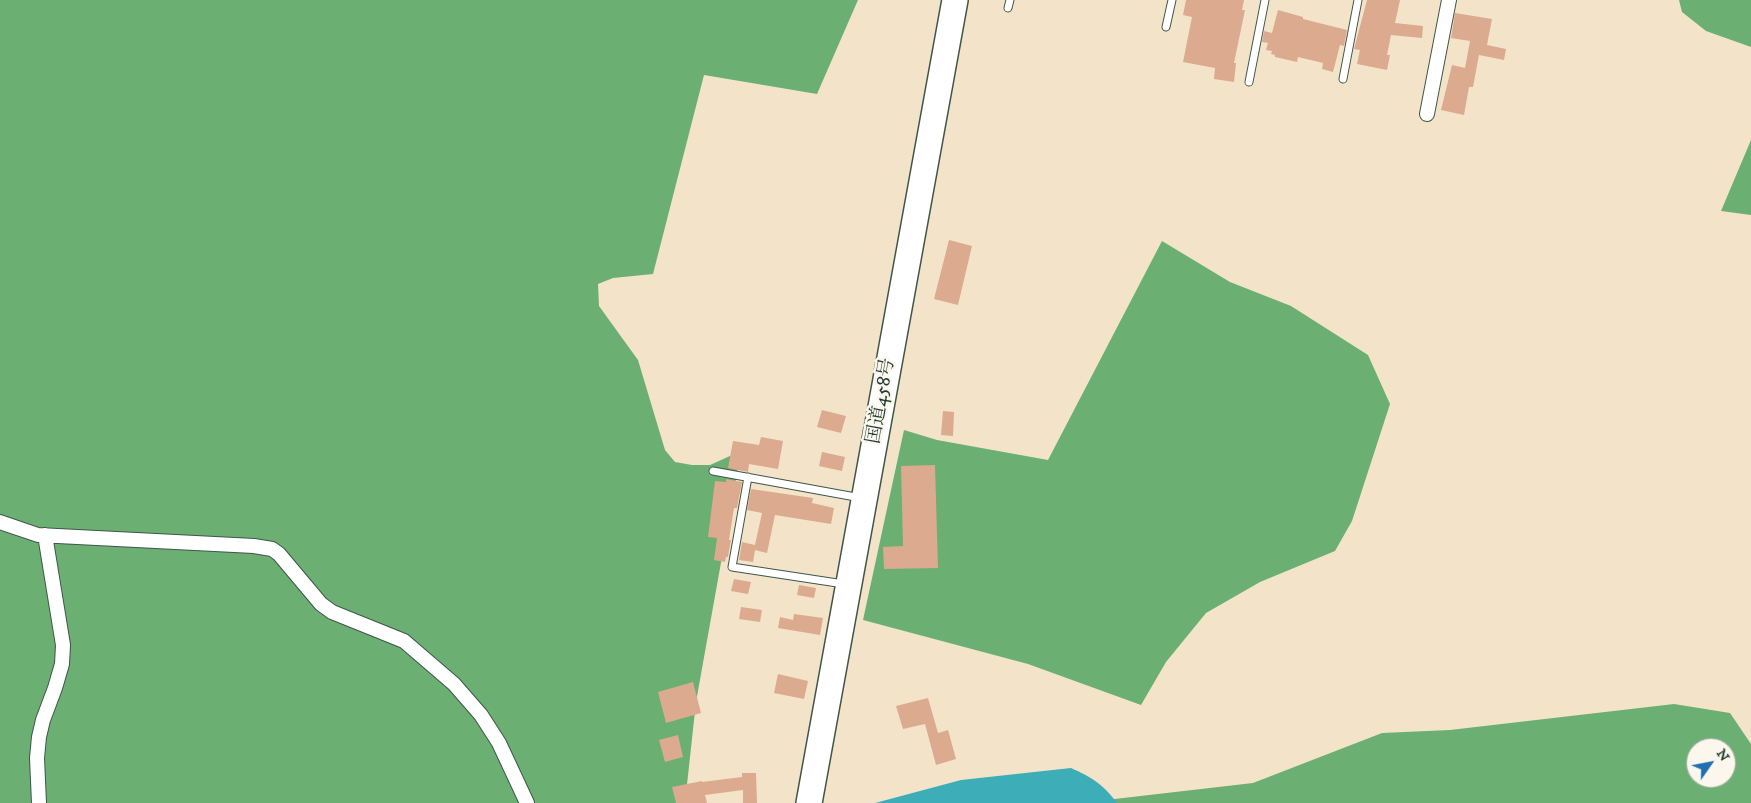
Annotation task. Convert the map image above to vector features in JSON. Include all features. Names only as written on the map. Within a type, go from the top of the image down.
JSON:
[{"type":"highway","name":"国道458号","points":[[809,803],[955,0]]},
{"type":"street","points":[[1427,114],[1449,0]]},
{"type":"street","points":[[0,522],[38,535],[254,546],[272,549],[279,554],[321,604],[332,612],[404,640],[454,684],[481,715],[499,743],[527,803]]},
{"type":"street","points":[[39,803],[37,758],[39,737],[62,664],[63,645],[45,535]]},
{"type":"lane","points":[[1166,27],[1172,0]]},
{"type":"lane","points":[[1248,82],[1265,0]]},
{"type":"lane","points":[[1343,79],[1358,0]]},
{"type":"lane","points":[[713,471],[864,499]]},
{"type":"lane","points":[[748,477],[732,567],[848,584]]},
{"type":"green space","points":[[0,0],[858,0],[817,94],[704,75],[653,274],[613,278],[598,284],[599,306],[638,360],[665,450],[675,462],[692,465],[710,465],[741,451],[696,702],[685,803],[0,803]]},
{"type":"green space","points":[[1679,0],[1751,0],[1751,47],[1706,31],[1682,12]]},
{"type":"green space","points":[[1751,140],[1751,215],[1721,211]]},
{"type":"green space","points":[[1162,241],[1230,282],[1291,306],[1368,355],[1390,404],[1352,521],[1335,551],[1260,582],[1206,613],[1166,662],[1141,705],[1028,664],[863,620],[904,430],[937,440],[1048,460]]},
{"type":"green space","points":[[1674,704],[1730,713],[1751,744],[1751,803],[1080,803],[1253,783],[1382,733],[1450,730]]},
{"type":"water","points":[[1071,768],[1096,782],[1117,803],[875,803],[961,780]]},
{"type":"building","points":[[1186,0],[1244,0],[1242,10],[1245,10],[1234,63],[1236,63],[1234,82],[1214,79],[1215,68],[1183,62],[1192,17],[1183,15]]},
{"type":"building","points":[[1367,0],[1400,0],[1395,23],[1423,26],[1422,38],[1391,35],[1387,55],[1390,55],[1387,70],[1357,64],[1360,50],[1354,49]]},
{"type":"building","points":[[1278,10],[1303,17],[1303,19],[1347,30],[1344,46],[1340,45],[1333,72],[1322,69],[1323,63],[1298,57],[1297,62],[1275,57],[1275,55],[1271,54],[1272,51],[1266,50],[1268,43],[1262,42],[1264,31],[1272,33]]},
{"type":"building","points":[[1455,13],[1492,19],[1487,45],[1506,49],[1504,60],[1479,55],[1473,87],[1469,87],[1464,115],[1441,110],[1452,65],[1465,68],[1470,41],[1451,38]]},
{"type":"building","points":[[949,240],[972,246],[958,305],[934,299]]},
{"type":"building","points":[[822,410],[846,416],[841,433],[817,427]]},
{"type":"building","points":[[943,411],[954,412],[953,436],[941,435]]},
{"type":"building","points":[[761,437],[783,441],[778,469],[749,464],[748,472],[728,468],[733,441],[759,445]]},
{"type":"building","points":[[822,452],[845,457],[842,471],[819,466]]},
{"type":"building","points":[[935,465],[938,568],[884,569],[883,547],[903,546],[901,466]]},
{"type":"building","points":[[726,479],[742,482],[737,508],[734,508],[729,540],[731,540],[728,557],[726,557],[725,562],[714,560],[717,538],[708,537],[715,481],[726,482]]},
{"type":"building","points":[[751,489],[813,498],[812,503],[834,508],[831,524],[775,515],[767,553],[755,550],[753,562],[739,560],[742,542],[755,545],[762,513],[747,510]]},
{"type":"building","points":[[734,579],[751,582],[748,594],[731,591]]},
{"type":"building","points":[[799,585],[816,588],[814,598],[797,595]]},
{"type":"building","points":[[741,607],[762,610],[760,622],[739,619]]},
{"type":"building","points":[[794,614],[823,618],[820,635],[778,628],[780,617],[793,620]]},
{"type":"building","points":[[778,674],[808,681],[804,699],[774,693]]},
{"type":"building","points":[[693,682],[701,713],[666,723],[658,692]]},
{"type":"building","points":[[928,698],[938,733],[948,730],[956,759],[936,765],[925,724],[903,729],[896,706]]},
{"type":"building","points":[[678,735],[683,757],[665,762],[659,740]]},
{"type":"building","points":[[742,773],[756,773],[757,803],[743,803],[743,790],[705,795],[707,803],[676,803],[672,787],[702,781],[742,777]]}]
